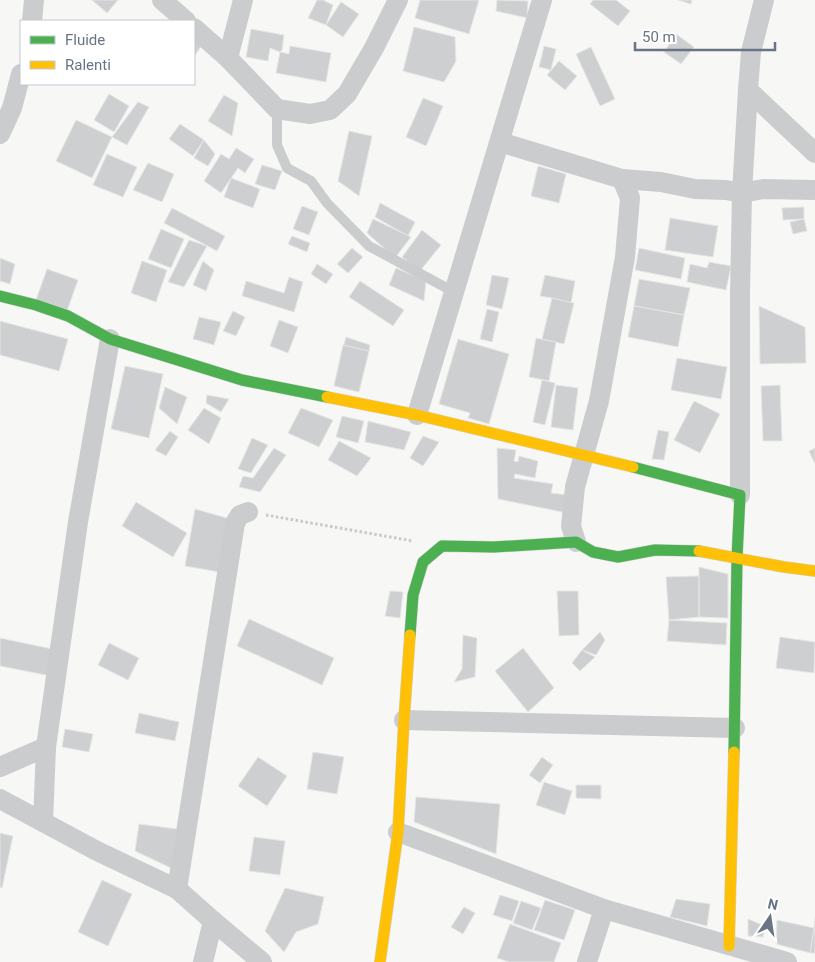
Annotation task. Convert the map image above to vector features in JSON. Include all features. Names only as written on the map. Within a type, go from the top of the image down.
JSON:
[{"type":"street","points":[[32,20],[34,0]]},
{"type":"street","points":[[162,0],[185,20]]},
{"type":"street","points":[[228,58],[243,0]]},
{"type":"street","points":[[195,29],[228,58],[277,109],[310,114],[330,110],[346,94],[374,48],[398,0]]},
{"type":"street","points":[[417,415],[542,0]]},
{"type":"street","points":[[730,946],[737,558],[740,495],[742,193],[751,52],[764,0]]},
{"type":"street","points":[[0,134],[12,108],[20,78]]},
{"type":"street","points":[[748,90],[815,153]]},
{"type":"street","points":[[500,142],[622,179],[661,182],[695,189],[726,190],[742,193],[763,189],[815,190]]},
{"type":"street","points":[[576,542],[571,526],[575,487],[599,401],[625,257],[630,198],[622,179]]},
{"type":"street","points":[[0,296],[36,305],[68,316],[110,339],[242,380],[417,415],[585,455],[740,495]]},
{"type":"street","points":[[43,822],[46,747],[78,522],[110,339]]},
{"type":"street","points":[[177,889],[235,523],[240,515],[248,512]]},
{"type":"street","points":[[380,962],[398,832],[413,595],[423,562],[442,546],[494,547],[576,542],[593,552],[618,557],[656,550],[702,551],[815,571]]},
{"type":"street","points":[[404,720],[735,728]]},
{"type":"street","points":[[0,767],[46,747]]},
{"type":"street","points":[[0,799],[97,851],[177,889],[262,962]]},
{"type":"street","points":[[398,832],[604,909],[787,962]]},
{"type":"street","points":[[587,962],[604,909]]},
{"type":"street","points":[[203,962],[213,921]]},
{"type":"lane","points":[[277,109],[277,145],[287,168],[312,181],[326,203],[369,246],[454,292]]},
{"type":"path","points":[[248,512],[413,541]]},
{"type":"building","points":[[92,0],[118,0],[107,13]]},
{"type":"building","points":[[317,0],[323,0],[333,5],[326,25],[308,18]]},
{"type":"building","points":[[420,0],[479,0],[469,34],[415,18]]},
{"type":"building","points":[[497,0],[528,1],[527,18],[496,11]]},
{"type":"building","points":[[593,0],[616,0],[630,11],[618,26],[590,4]]},
{"type":"building","points":[[678,0],[692,0],[691,4]]},
{"type":"building","points":[[341,2],[359,14],[343,37],[326,25]]},
{"type":"building","points":[[414,27],[455,37],[456,61],[444,82],[403,71]]},
{"type":"building","points":[[251,29],[284,35],[282,50],[280,52],[270,48],[268,61],[246,57]]},
{"type":"building","points":[[676,34],[694,47],[681,64],[664,52]]},
{"type":"building","points":[[195,37],[203,43],[195,55]]},
{"type":"building","points":[[290,46],[331,53],[326,82],[276,73],[280,52],[289,54]]},
{"type":"building","points":[[544,46],[556,49],[551,70],[539,67]]},
{"type":"building","points":[[591,47],[615,99],[600,106],[576,54]]},
{"type":"building","points":[[559,61],[577,76],[565,90],[547,75]]},
{"type":"building","points":[[109,94],[129,106],[114,132],[94,120]]},
{"type":"building","points":[[224,95],[238,103],[232,136],[208,121]]},
{"type":"building","points":[[423,98],[443,106],[426,146],[406,137]]},
{"type":"building","points":[[138,102],[149,107],[127,145],[112,137]]},
{"type":"building","points":[[76,120],[112,137],[92,178],[56,161]]},
{"type":"building","points":[[180,124],[204,140],[193,156],[169,139]]},
{"type":"building","points":[[349,131],[372,136],[359,196],[338,181]]},
{"type":"building","points":[[204,140],[215,154],[208,166],[194,158]]},
{"type":"building","points":[[236,148],[254,159],[245,173],[238,168],[221,193],[204,181],[221,154],[229,159]]},
{"type":"building","points":[[107,154],[137,167],[123,197],[93,185]]},
{"type":"building","points":[[148,163],[174,174],[162,202],[133,190]]},
{"type":"building","points":[[262,165],[282,171],[275,190],[255,184]]},
{"type":"building","points":[[538,166],[566,174],[559,203],[531,196]]},
{"type":"building","points":[[231,178],[260,189],[253,208],[224,197]]},
{"type":"building","points":[[380,203],[415,222],[408,236],[375,217]]},
{"type":"building","points":[[302,206],[318,212],[309,235],[293,229]]},
{"type":"building","points":[[804,207],[804,219],[783,220],[782,208]]},
{"type":"building","points":[[172,208],[225,236],[217,251],[164,223]]},
{"type":"building","points":[[670,218],[718,226],[713,257],[665,250]]},
{"type":"building","points":[[373,219],[411,237],[395,258],[367,233]]},
{"type":"building","points":[[804,219],[807,231],[793,234],[790,222]]},
{"type":"building","points":[[161,229],[184,239],[171,268],[148,259]]},
{"type":"building","points":[[422,230],[441,245],[420,271],[402,257]]},
{"type":"building","points":[[292,236],[310,243],[307,252],[288,244]]},
{"type":"building","points":[[189,240],[207,246],[184,287],[168,282]]},
{"type":"building","points":[[352,248],[363,257],[348,273],[337,264]]},
{"type":"building","points":[[639,248],[685,258],[681,279],[635,270]]},
{"type":"building","points":[[0,258],[15,264],[10,284],[0,281]]},
{"type":"building","points":[[142,261],[167,270],[156,302],[131,293]]},
{"type":"building","points":[[203,261],[214,270],[206,291],[193,285]]},
{"type":"building","points":[[709,262],[731,266],[726,290],[687,282],[690,264],[707,268]]},
{"type":"building","points":[[317,264],[333,274],[326,284],[311,274]]},
{"type":"building","points":[[396,268],[426,281],[424,301],[389,285]]},
{"type":"building","points":[[47,269],[78,280],[67,311],[36,300]]},
{"type":"building","points":[[492,275],[509,278],[502,309],[486,305]]},
{"type":"building","points":[[545,275],[575,281],[571,303],[540,296]]},
{"type":"building","points":[[289,277],[303,282],[294,312],[242,296],[246,281],[284,293]]},
{"type":"building","points":[[639,279],[690,288],[684,315],[634,306]]},
{"type":"building","points":[[360,281],[404,310],[393,326],[349,297]]},
{"type":"building","points":[[552,298],[574,303],[564,344],[542,339]]},
{"type":"building","points":[[634,306],[684,315],[678,347],[628,337]]},
{"type":"building","points":[[759,306],[805,327],[806,363],[760,364]]},
{"type":"building","points":[[487,309],[499,312],[492,342],[480,339]]},
{"type":"building","points":[[233,311],[245,317],[236,336],[223,331]]},
{"type":"building","points":[[199,317],[221,322],[214,345],[193,339]]},
{"type":"building","points":[[279,320],[298,327],[288,353],[270,346]]},
{"type":"building","points":[[0,321],[68,339],[59,371],[0,355]]},
{"type":"building","points":[[346,337],[370,345],[364,365],[340,358]]},
{"type":"building","points":[[536,338],[556,342],[549,381],[529,377]]},
{"type":"building","points":[[458,339],[509,354],[489,424],[468,418],[470,413],[439,404]]},
{"type":"building","points":[[343,345],[369,351],[359,392],[334,386]]},
{"type":"building","points":[[677,358],[727,367],[721,399],[671,390]]},
{"type":"building","points":[[125,366],[163,374],[149,438],[111,429]]},
{"type":"building","points":[[542,380],[555,383],[545,425],[533,422]]},
{"type":"building","points":[[556,385],[578,388],[573,430],[551,427]]},
{"type":"building","points":[[780,385],[782,441],[763,441],[761,386]]},
{"type":"building","points":[[165,387],[187,397],[177,424],[159,408]]},
{"type":"building","points":[[207,395],[229,399],[221,412],[206,403]]},
{"type":"building","points":[[694,401],[720,414],[700,453],[674,440]]},
{"type":"building","points":[[204,408],[221,418],[209,444],[188,430]]},
{"type":"building","points":[[301,408],[333,420],[319,447],[288,433]]},
{"type":"building","points":[[342,416],[364,421],[358,443],[336,437]]},
{"type":"building","points":[[368,421],[411,432],[404,450],[365,442]]},
{"type":"building","points":[[658,430],[669,432],[664,460],[652,459]]},
{"type":"building","points":[[170,431],[178,437],[166,456],[155,450]]},
{"type":"building","points":[[423,436],[439,442],[423,466],[410,458]]},
{"type":"building","points":[[252,438],[268,445],[251,473],[238,469]]},
{"type":"building","points":[[339,441],[371,458],[357,476],[328,460]]},
{"type":"building","points":[[274,448],[286,455],[260,492],[239,487],[243,476],[253,478]]},
{"type":"building","points":[[497,448],[516,450],[514,461],[518,462],[519,456],[538,461],[535,478],[515,474],[514,478],[553,484],[551,493],[569,495],[567,513],[498,499]]},
{"type":"building","points":[[815,448],[815,464],[809,451]]},
{"type":"building","points":[[136,502],[187,533],[173,557],[122,526]]},
{"type":"building","points":[[195,509],[230,519],[219,572],[185,566]]},
{"type":"building","points":[[699,567],[728,574],[728,618],[699,617]]},
{"type":"building","points":[[699,576],[699,617],[669,620],[666,577]]},
{"type":"building","points":[[390,591],[403,592],[400,618],[385,616]]},
{"type":"building","points":[[557,591],[578,591],[579,635],[559,636]]},
{"type":"building","points":[[249,619],[334,658],[322,685],[237,646]]},
{"type":"building","points":[[669,620],[727,623],[726,645],[667,641]]},
{"type":"building","points":[[600,632],[605,640],[596,655],[582,650]]},
{"type":"building","points":[[463,635],[477,638],[475,677],[454,682],[462,669]]},
{"type":"building","points":[[780,637],[815,642],[814,673],[776,668]]},
{"type":"building","points":[[0,638],[57,650],[51,676],[0,666]]},
{"type":"building","points":[[109,643],[139,658],[128,680],[98,665]]},
{"type":"building","points":[[523,648],[554,688],[528,712],[495,671]]},
{"type":"building","points":[[582,650],[595,657],[580,671],[572,663]]},
{"type":"building","points":[[139,713],[179,722],[175,741],[135,733]]},
{"type":"building","points":[[65,729],[93,734],[89,752],[62,747]]},
{"type":"building","points":[[313,752],[344,757],[337,794],[307,789]]},
{"type":"building","points":[[258,757],[287,776],[267,806],[238,786]]},
{"type":"building","points":[[542,757],[553,765],[540,783],[529,775]]},
{"type":"building","points":[[544,782],[572,791],[565,815],[536,805]]},
{"type":"building","points":[[576,785],[601,785],[601,799],[576,798]]},
{"type":"building","points":[[416,797],[500,804],[496,854],[414,822]]},
{"type":"building","points":[[139,824],[177,829],[171,868],[135,851]]},
{"type":"building","points":[[0,833],[13,836],[2,888],[0,887]]},
{"type":"building","points":[[254,837],[285,841],[280,875],[249,871]]},
{"type":"building","points":[[102,880],[132,894],[108,946],[78,932]]},
{"type":"building","points":[[285,888],[324,897],[318,924],[296,932],[284,952],[265,931]]},
{"type":"building","points":[[500,895],[519,901],[512,921],[493,915]]},
{"type":"building","points":[[676,899],[710,904],[707,926],[670,917]]},
{"type":"building","points":[[545,900],[575,910],[564,940],[534,930]]},
{"type":"building","points":[[521,901],[541,908],[532,930],[513,923]]},
{"type":"building","points":[[464,907],[475,913],[463,934],[451,927]]},
{"type":"building","points":[[815,917],[815,953],[810,953],[814,928]]},
{"type":"building","points":[[748,919],[765,926],[763,937],[748,936]]},
{"type":"building","points":[[777,920],[814,928],[810,953],[776,944]]},
{"type":"building","points":[[510,924],[561,943],[554,962],[509,962],[497,958]]},
{"type":"traffic: fast","points":[[0,296],[36,305],[68,316],[110,339],[242,380],[327,397]]},
{"type":"traffic: fast","points":[[633,467],[740,495],[737,558],[734,752]]},
{"type":"traffic: fast","points":[[410,635],[413,595],[423,562],[442,546],[494,547],[576,542],[593,552],[618,557],[655,550],[699,551]]},
{"type":"traffic: slow","points":[[327,397],[417,415],[633,467]]},
{"type":"traffic: slow","points":[[699,551],[815,571]]},
{"type":"traffic: slow","points":[[380,962],[398,832],[410,635]]},
{"type":"traffic: slow","points":[[729,946],[734,752]]}]
